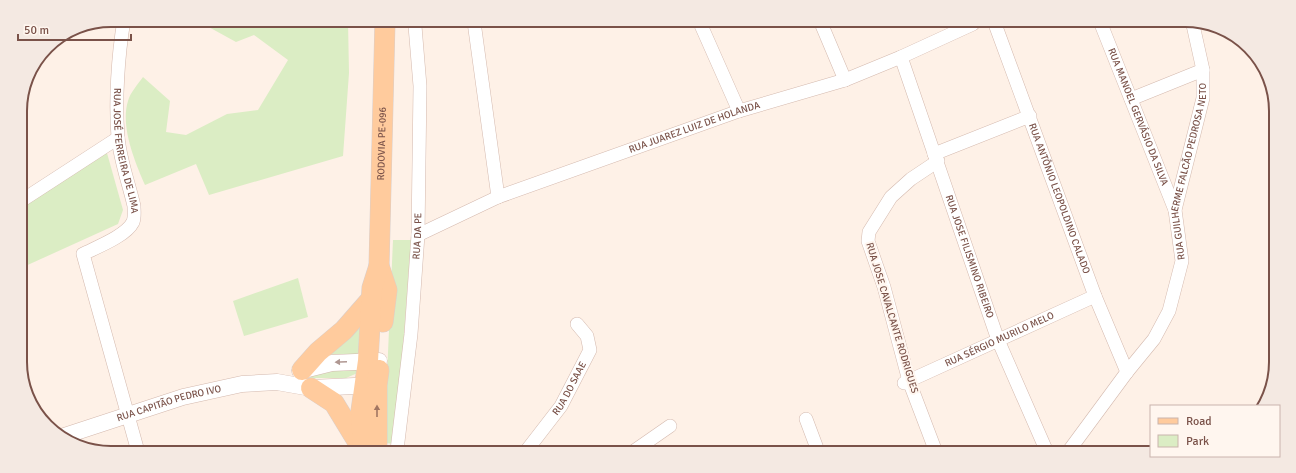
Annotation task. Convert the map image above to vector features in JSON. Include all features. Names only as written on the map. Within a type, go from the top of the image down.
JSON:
[{"type":"main road","name":"RODOVIA PE-096","points":[[379,266],[385,27]]},
{"type":"main road","points":[[374,361],[372,288],[379,266]]},
{"type":"main road","points":[[363,446],[361,411],[371,384],[387,290],[379,266]]},
{"type":"main road","points":[[302,370],[318,352],[344,330],[372,298]]},
{"type":"main road","points":[[371,384],[376,446]]},
{"type":"main road","points":[[310,388],[334,403],[361,446]]},
{"type":"street","name":"RUA JOSÉ FERREIRA DE LIMA","points":[[123,27],[118,89],[118,138],[134,206],[132,223],[111,240],[83,254],[129,414]]},
{"type":"street","name":"RUA DA PE","points":[[397,446],[411,334],[418,235],[420,86],[415,27]]},
{"type":"street","points":[[475,27],[498,197]]},
{"type":"street","points":[[702,27],[739,111]]},
{"type":"street","points":[[823,27],[844,80]]},
{"type":"street","name":"RUA JUAREZ LUIZ DE HOLANDA","points":[[418,235],[498,197],[739,111],[844,80],[902,57],[967,27]]},
{"type":"street","name":"RUA ANTÔNIO LEOPOLDINO CALADO","points":[[996,27],[1095,296],[1127,372]]},
{"type":"street","name":"RUA MANOEL GERVÁSIO DA SILVA","points":[[1102,27],[1175,210]]},
{"type":"street","name":"RUA GUILHERME FALCÃO PEDROSA NETO","points":[[1072,446],[1127,372],[1154,339],[1169,311],[1182,261],[1175,210],[1203,98],[1203,70],[1194,27]]},
{"type":"street","name":"RUA JOSE FILISMINO RIBEIRO","points":[[902,57],[998,340],[1014,381],[1044,446]]},
{"type":"street","points":[[1131,99],[1203,70]]},
{"type":"street","name":"RUA JOSE CAVALCANTE RODRIGUES","points":[[934,446],[907,382],[884,287],[868,241],[869,232],[892,197],[936,158],[1030,116]]},
{"type":"street","points":[[27,197],[118,138]]},
{"type":"street","name":"RUA SÉRGIO MURILO MELO","points":[[907,382],[1095,296]]},
{"type":"street","name":"RUA DO SAAE","points":[[530,446],[561,406],[590,350],[588,336],[577,324]]},
{"type":"street","name":"RUA CAPITÃO PEDRO IVO","points":[[277,382],[302,370],[332,363],[374,361]]},
{"type":"street","name":"RUA CAPITÃO PEDRO IVO","points":[[69,434],[208,390],[242,384],[277,382],[310,388],[371,384]]},
{"type":"street","points":[[129,414],[137,446]]},
{"type":"street","points":[[806,420],[816,446]]},
{"type":"street","points":[[640,446],[670,426]]},
{"type":"green space","points":[[209,27],[348,27],[349,73],[343,156],[209,195],[196,164],[145,185],[133,155],[127,132],[126,111],[129,98],[134,89],[143,77],[170,101],[166,132],[186,135],[227,114],[258,110],[288,60],[254,35],[236,42]]},
{"type":"green space","points":[[107,153],[123,210],[118,224],[27,265],[27,192],[45,178]]},
{"type":"green space","points":[[393,240],[411,240],[396,444],[384,443]]},
{"type":"green space","points":[[298,278],[308,317],[244,336],[233,301]]},
{"type":"green space","points":[[368,309],[366,364],[347,354],[321,355]]},
{"type":"green space","points":[[310,366],[354,367],[360,372],[346,378],[310,378]]}]
